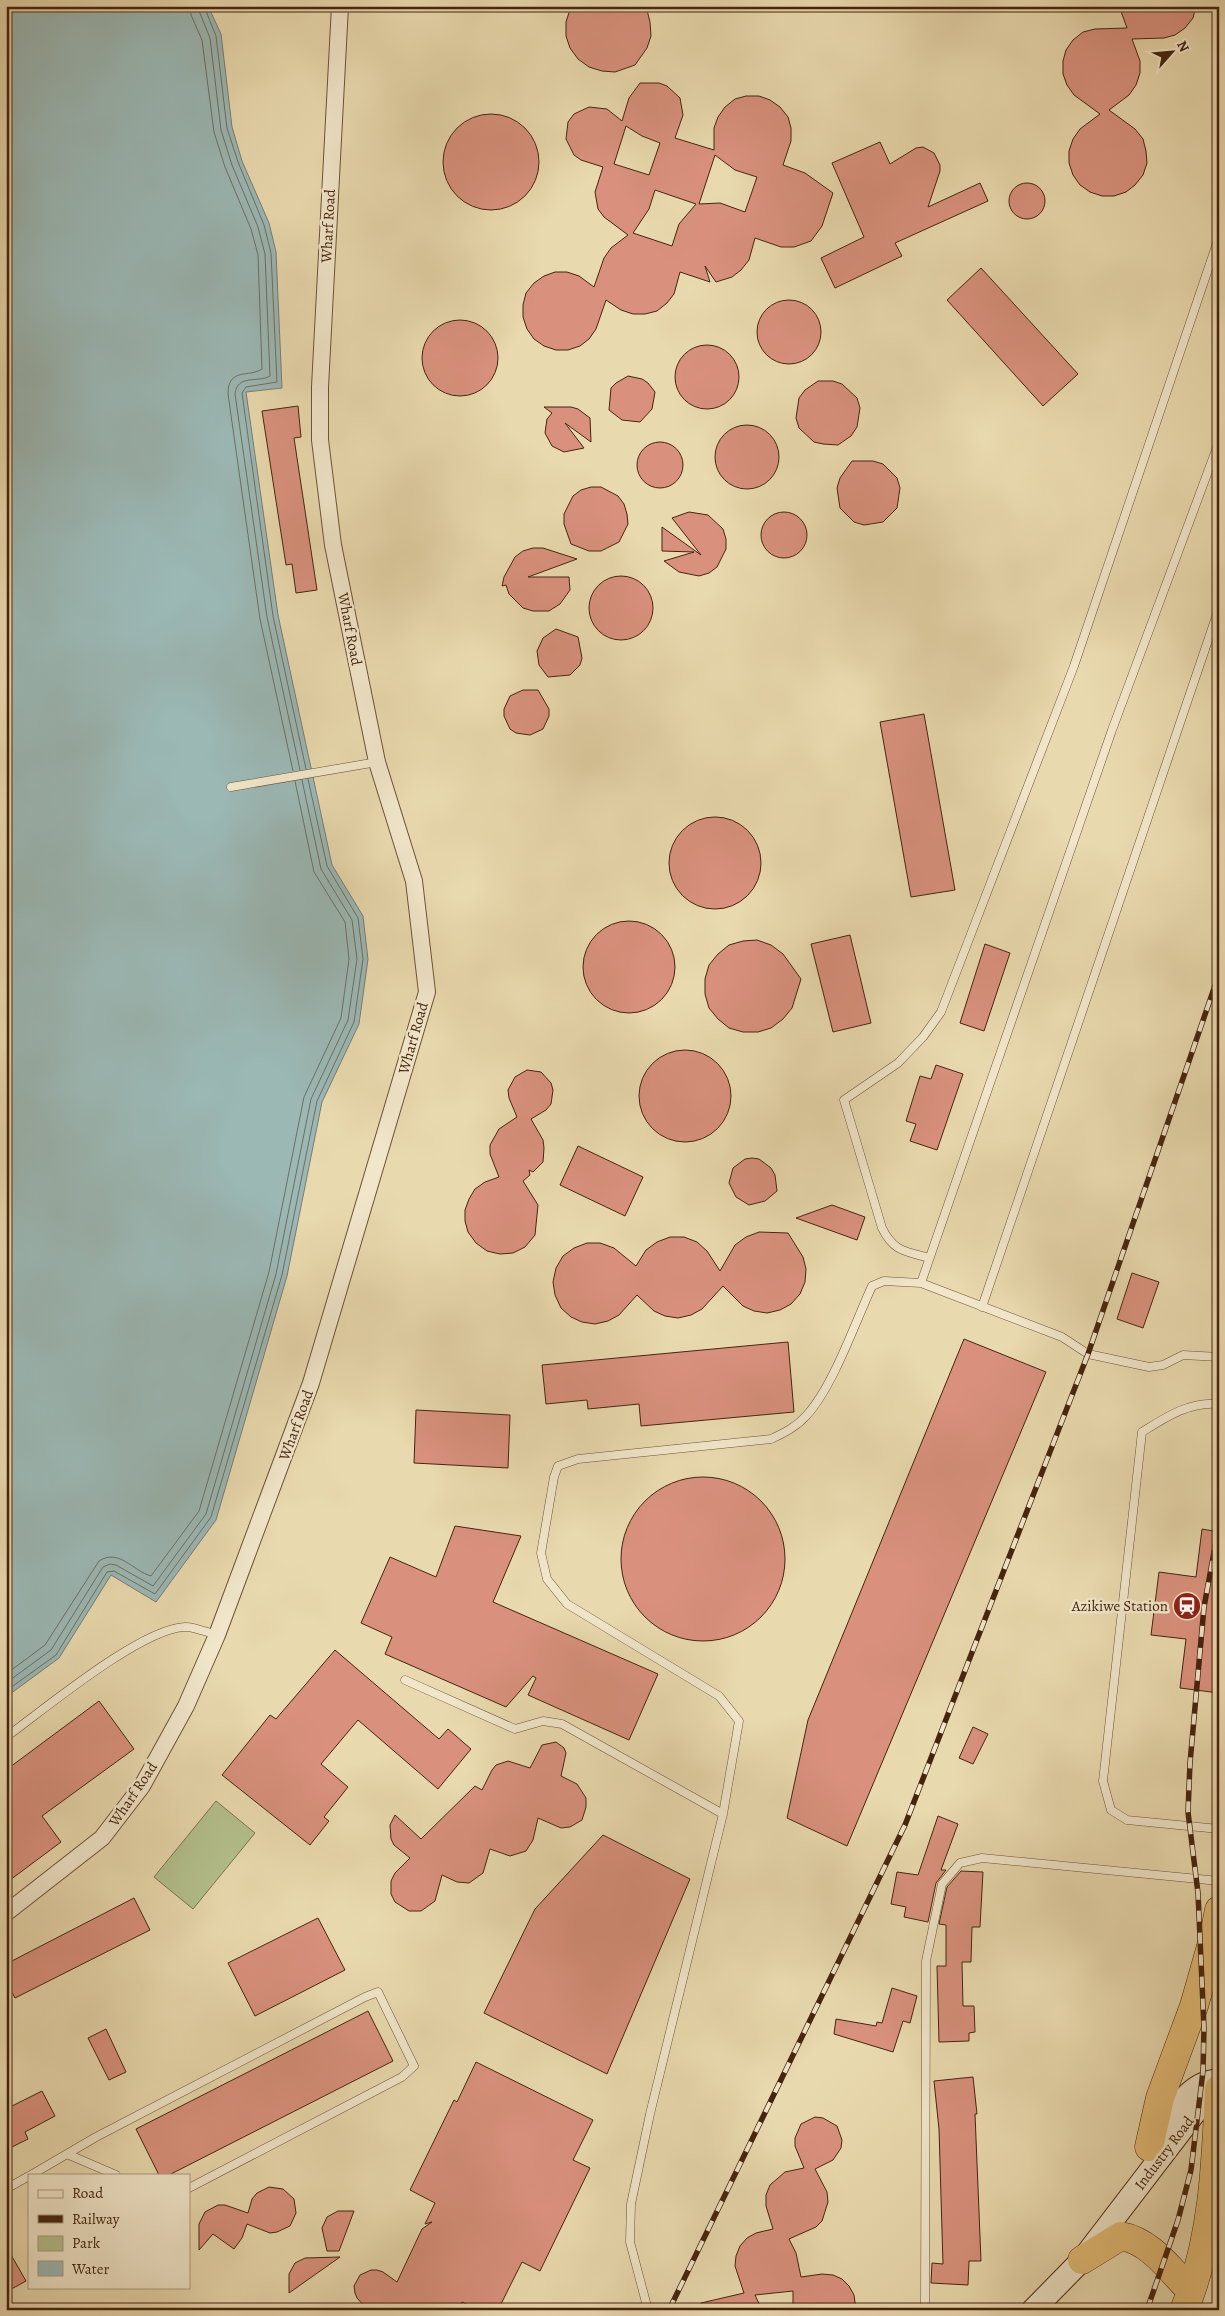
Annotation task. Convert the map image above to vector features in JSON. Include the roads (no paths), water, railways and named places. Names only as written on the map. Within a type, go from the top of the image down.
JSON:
[{"type":"highway","points":[[1149,2147],[1160,2098],[1194,2006],[1219,1910]]},
{"type":"highway","points":[[1188,2300],[1207,2233],[1217,2132],[1219,2089]]},
{"type":"highway","points":[[1082,2260],[1121,2236],[1132,2238],[1152,2252],[1188,2300]]},
{"type":"street","name":"Wharf Road","points":[[6,1913],[102,1838],[142,1786],[186,1706],[217,1635],[311,1383],[427,992],[414,881],[377,762],[333,545],[320,440],[320,387],[340,6]]},
{"type":"street","name":"Industry Road","points":[[1128,2202],[1149,2147],[1182,2100],[1207,2081],[1219,2080]]},
{"type":"street","name":"Industry Road","points":[[1033,2310],[1082,2260],[1219,2080]]},
{"type":"lane","points":[[929,1258],[902,1250],[889,1243],[882,1228],[844,1100],[898,1063],[923,1037],[941,1012],[1074,666],[1219,237]]},
{"type":"lane","points":[[920,1283],[1112,730],[1219,442]]},
{"type":"lane","points":[[982,1306],[1219,608]]},
{"type":"lane","points":[[231,786],[377,762]]},
{"type":"lane","points":[[648,2310],[630,2242],[631,2204],[650,2114],[723,1814],[739,1721],[719,1696],[567,1604],[547,1579],[541,1553],[554,1478],[558,1466],[578,1459],[770,1439],[790,1430],[806,1416],[826,1387],[872,1286],[884,1281],[920,1283],[1062,1337],[1088,1354],[1149,1367],[1163,1365],[1183,1355],[1219,1357]]},
{"type":"lane","points":[[1219,1404],[1208,1403],[1174,1412],[1142,1432],[1103,1781],[1111,1810],[1127,1820],[1219,1829]]},
{"type":"lane","points":[[6,1737],[99,1669],[137,1644],[185,1626],[217,1635]]},
{"type":"lane","points":[[405,1680],[515,1729],[543,1721],[562,1724],[723,1814]]},
{"type":"lane","points":[[926,2310],[926,1961],[942,1884],[960,1863],[982,1858],[1219,1881]]},
{"type":"lane","points":[[32,2174],[104,2132],[378,1992],[414,2066],[402,2076],[190,2187]]},
{"type":"lane","points":[[67,2154],[114,2174]]},
{"type":"lane","points":[[6,2189],[28,2176]]},
{"type":"water","points":[[6,6],[208,6],[221,34],[232,127],[242,161],[269,223],[276,252],[282,388],[246,392],[278,615],[332,865],[363,916],[368,959],[359,1024],[322,1102],[287,1276],[216,1520],[156,1602],[111,1575],[59,1658],[6,1697]]},
{"type":"railway","points":[[669,2310],[905,1825],[1088,1354],[1219,974]]},
{"type":"railway","points":[[1147,2310],[1178,2220],[1191,2170],[1203,2071],[1204,2028],[1198,1893],[1188,1812],[1190,1763],[1204,1607],[1219,1525]]},
{"type":"place","name":"Azikiwe Station","points":[[1187,1606]]}]
